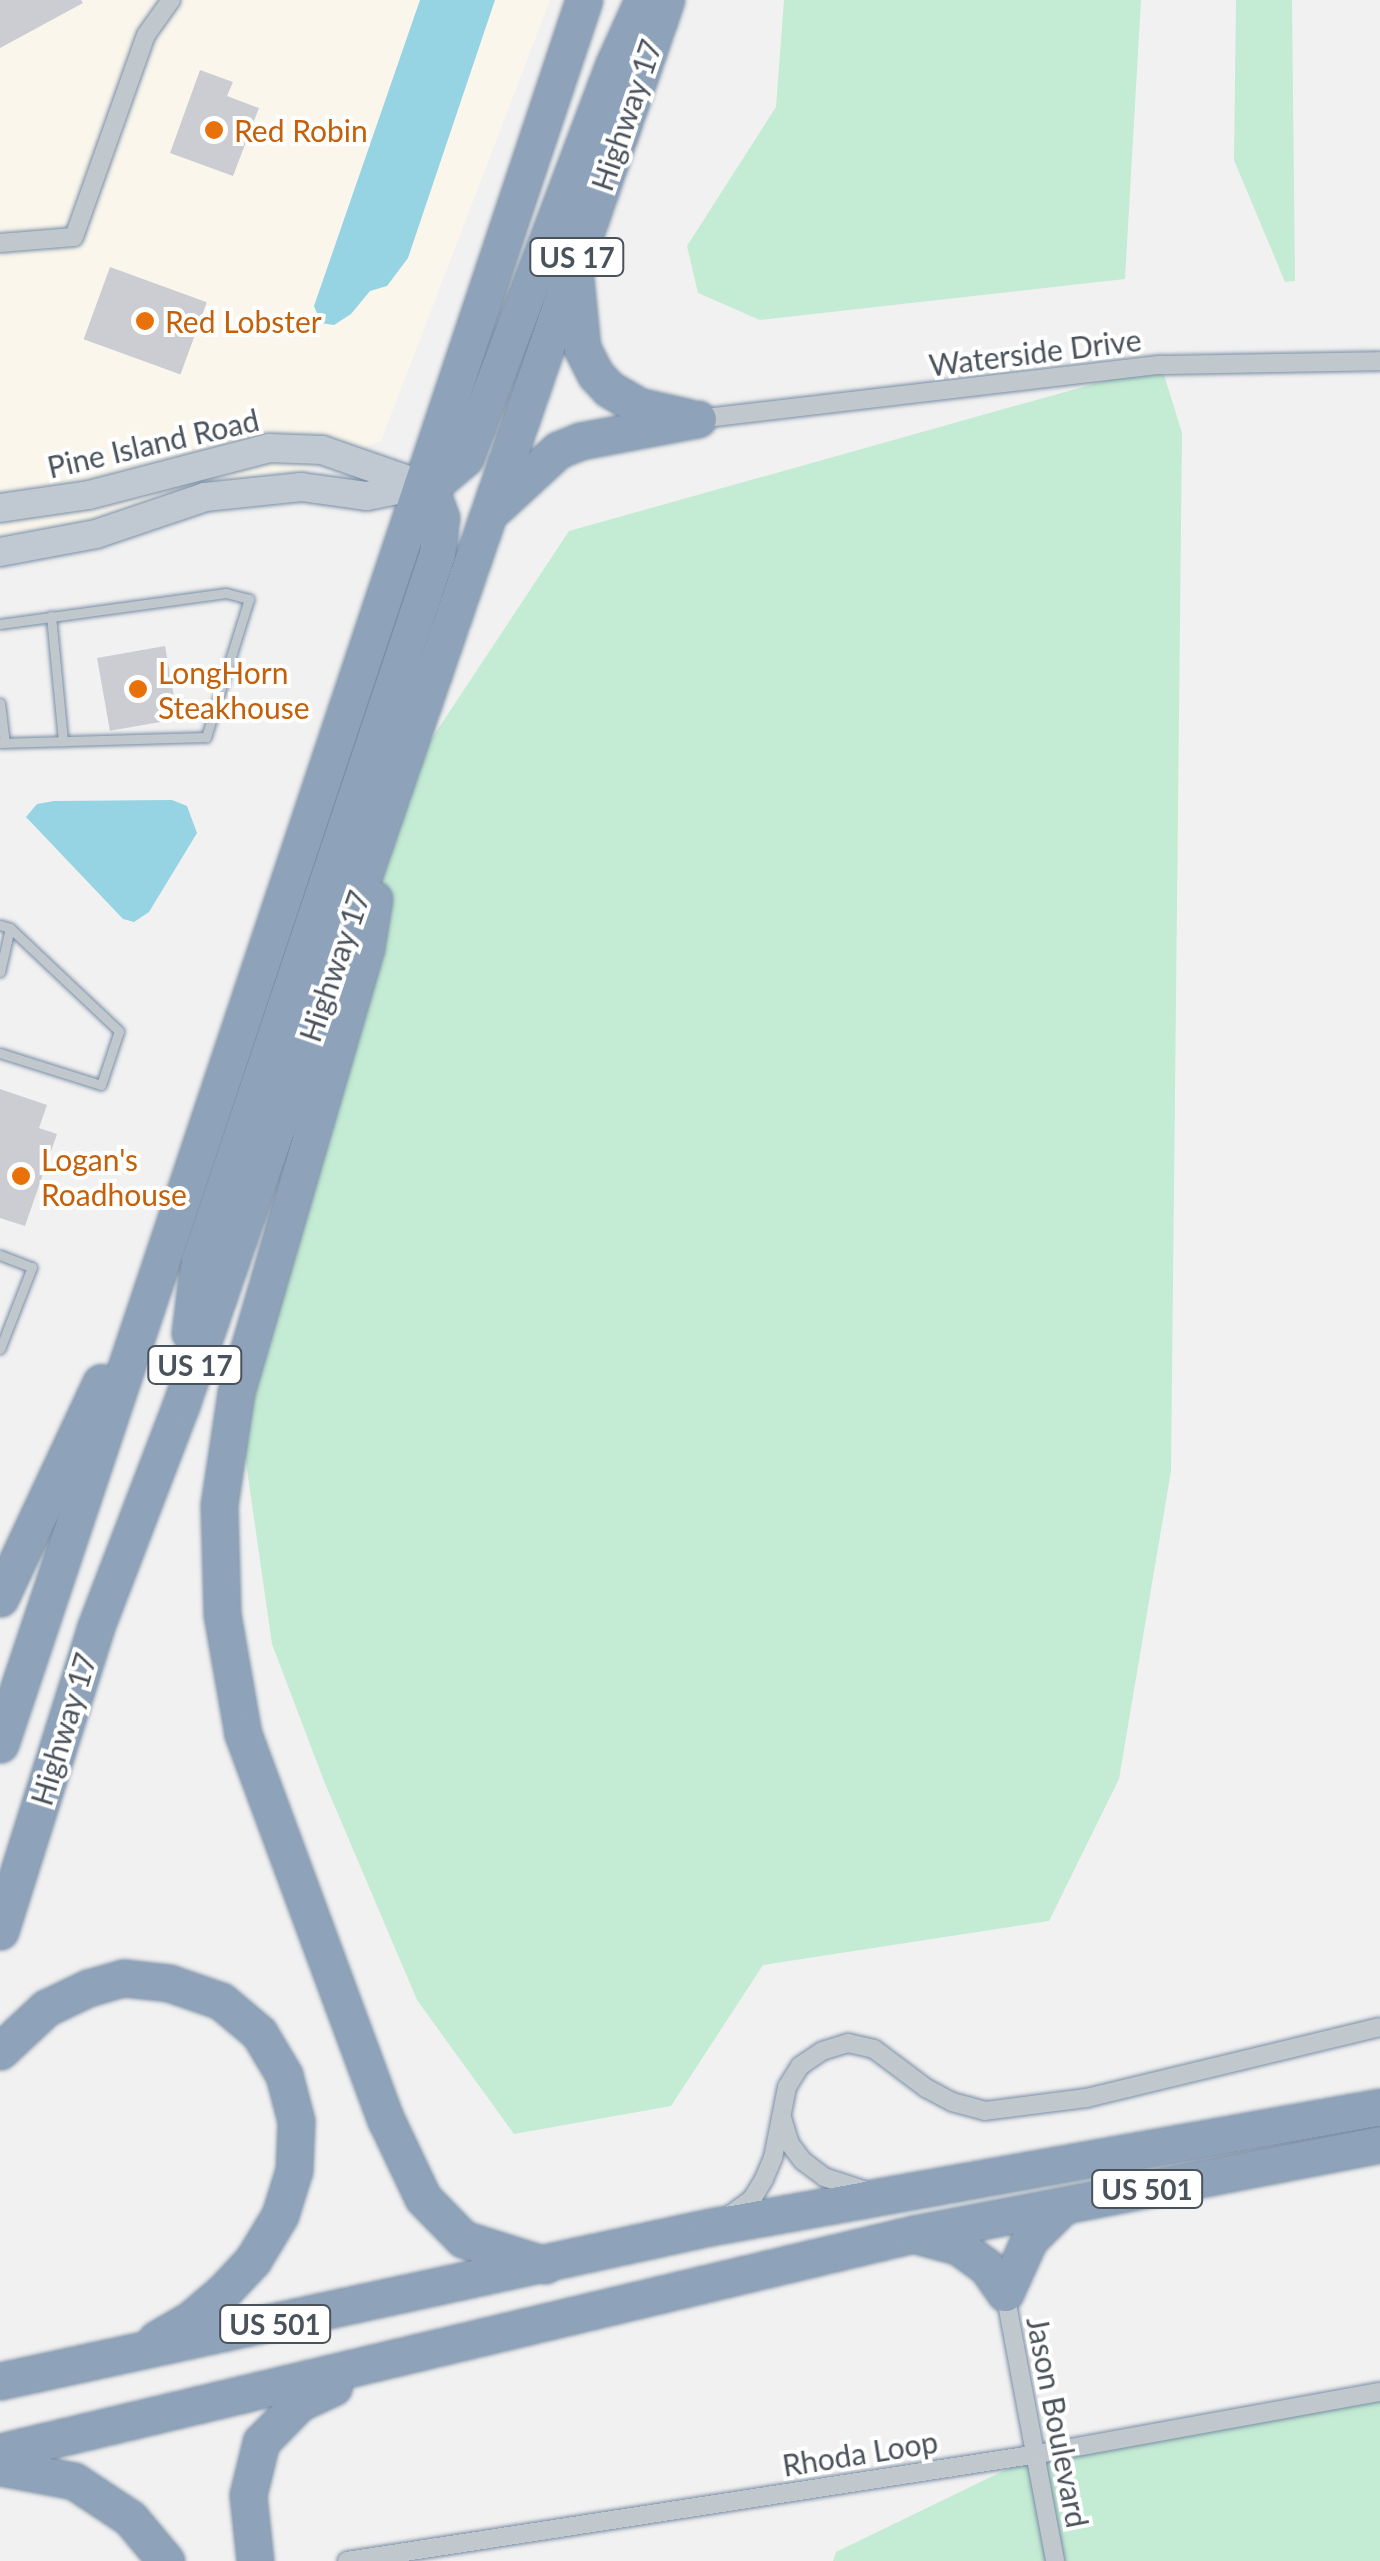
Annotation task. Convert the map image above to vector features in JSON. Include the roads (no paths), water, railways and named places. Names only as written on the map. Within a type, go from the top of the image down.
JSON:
[{"type":"highway","name":"Highway 17","points":[[0,1744],[584,0]]},
{"type":"highway","points":[[182,1404],[199,1261],[437,554],[441,518],[433,496],[422,485],[441,478],[465,458],[614,64],[643,0]]},
{"type":"highway","name":"Highway 17","points":[[0,1931],[95,1628],[182,1404],[666,0]]},
{"type":"highway","points":[[574,266],[582,348],[596,375],[609,389],[638,406],[698,419]]},
{"type":"highway","points":[[488,514],[558,450],[580,441],[698,419]]},
{"type":"highway","points":[[391,800],[366,948],[236,1393],[219,1505],[222,1614],[242,1734],[386,2120],[423,2198],[463,2239],[545,2266]]},
{"type":"highway","points":[[0,1598],[178,1212]]},
{"type":"highway","points":[[0,2051],[46,2008],[88,1988],[124,1978],[169,1984],[221,2002],[259,2033],[284,2075],[296,2121],[294,2170],[280,2215],[253,2260],[224,2291],[190,2320],[130,2355]]},
{"type":"highway","name":"US 501","points":[[0,2381],[545,2266],[710,2227],[1380,2107]]},
{"type":"highway","name":"US 501","points":[[0,2452],[914,2234],[1380,2144]]},
{"type":"highway","points":[[1005,2293],[1029,2240],[1064,2205]]},
{"type":"highway","points":[[914,2234],[958,2246],[986,2266],[1005,2293]]},
{"type":"highway","points":[[255,2561],[248,2496],[261,2442],[278,2420],[299,2403],[380,2364]]},
{"type":"highway","points":[[0,2467],[74,2481],[130,2518],[166,2561]]},
{"type":"street","points":[[0,243],[74,238],[146,35],[171,0]]},
{"type":"street","name":"Waterside Drive","points":[[698,419],[1162,365],[1380,361]]},
{"type":"street","name":"Pine Island Road","points":[[0,508],[89,495],[270,448],[322,450],[422,485]]},
{"type":"street","points":[[0,552],[96,534],[205,497],[301,487],[367,496],[422,485]]},
{"type":"street","points":[[710,2227],[752,2199],[773,2158],[787,2087],[800,2066],[822,2050],[848,2043],[874,2049],[926,2088],[952,2102],[985,2111],[1087,2098],[1380,2027]]},
{"type":"street","points":[[780,2112],[790,2144],[803,2161],[847,2186],[886,2195]]},
{"type":"street","name":"Jason Boulevard","points":[[1005,2293],[1056,2561]]},
{"type":"street","name":"Rhoda Loop","points":[[347,2561],[1038,2454],[1380,2392]]},
{"type":"lane","points":[[0,624],[226,594],[249,598],[206,737],[3,743],[0,703]]},
{"type":"lane","points":[[50,616],[63,740]]},
{"type":"lane","points":[[0,972],[5,926]]},
{"type":"lane","points":[[0,1053],[101,1084],[118,1031],[5,926]]},
{"type":"lane","points":[[0,1256],[32,1267],[0,1350]]},
{"type":"water","points":[[420,0],[495,0],[408,258],[387,286],[370,291],[351,314],[334,325],[321,323],[314,306]]},
{"type":"water","points":[[172,800],[187,806],[197,833],[149,912],[134,922],[123,919],[26,817],[37,804],[54,801]]},
{"type":"place","name":"Red Robin","points":[[214,130]]},
{"type":"place","name":"Red Lobster","points":[[145,321]]},
{"type":"place","name":"LongHorn Steakhouse","points":[[138,689]]},
{"type":"place","name":"Logan's Roadhouse","points":[[21,1176]]}]
